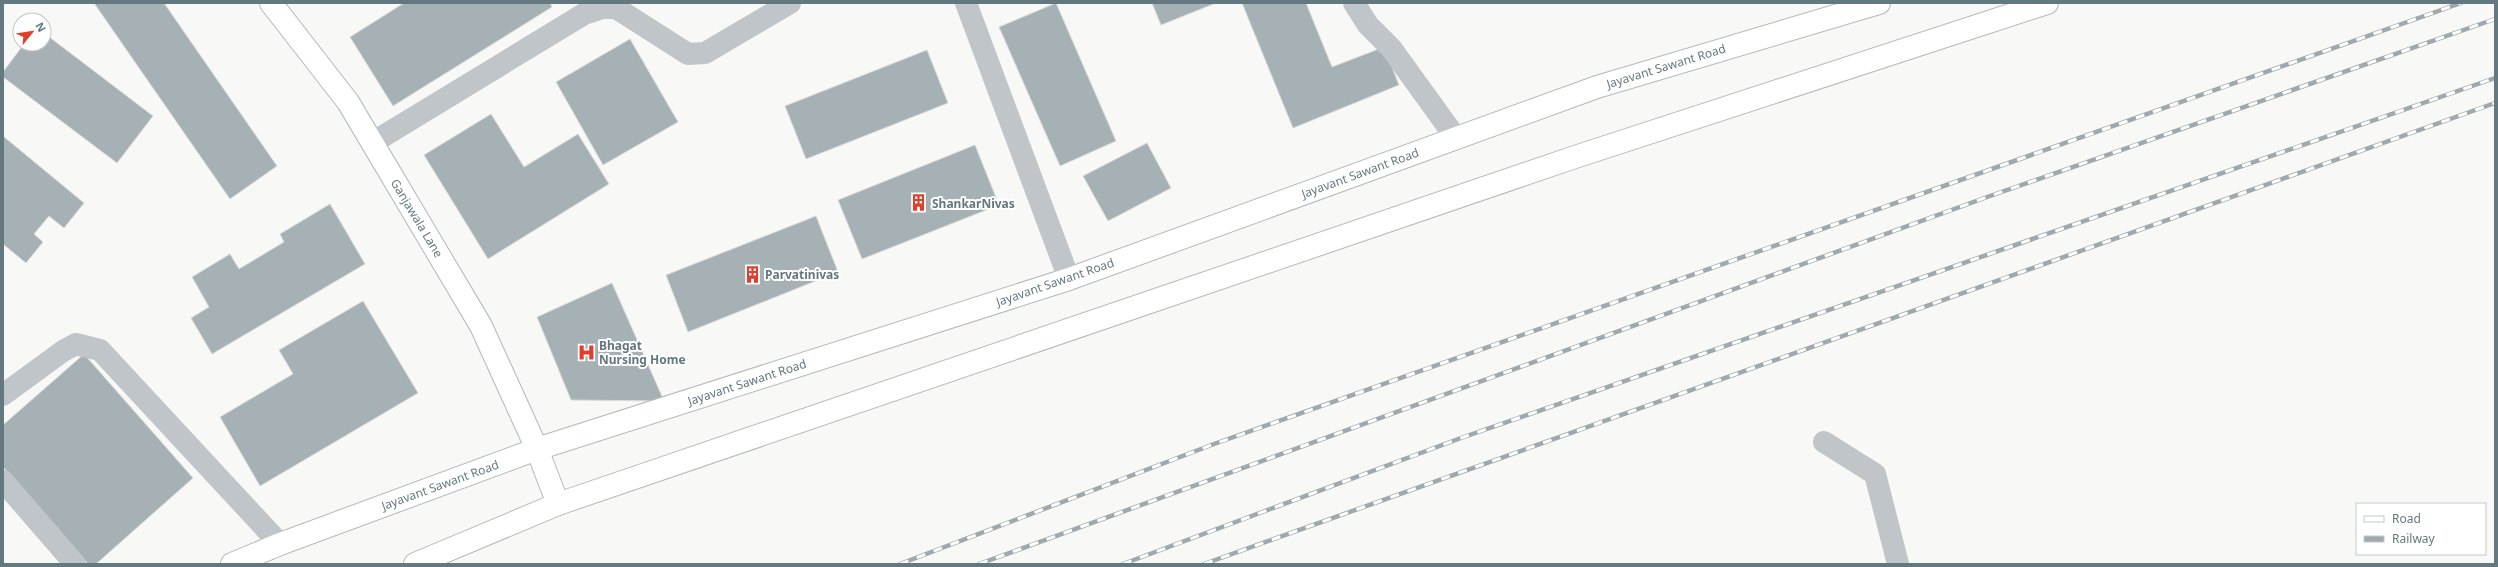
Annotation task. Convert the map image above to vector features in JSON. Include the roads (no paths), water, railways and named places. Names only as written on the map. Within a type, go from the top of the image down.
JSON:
[{"type":"street","name":"Ganjawala Lane","points":[[271,3],[348,102],[481,326],[537,449],[558,504]]},
{"type":"street","points":[[372,143],[584,14],[602,8],[616,8],[688,54],[705,53],[790,3]]},
{"type":"street","points":[[966,3],[1068,279]]},
{"type":"street","points":[[1354,3],[1368,25],[1391,48],[1456,138]]},
{"type":"street","name":"Jayavant Sawant Road","points":[[232,564],[280,544],[537,449],[1068,279],[1596,87],[1879,3]]},
{"type":"street","points":[[415,564],[558,504],[1578,156],[2047,3]]},
{"type":"street","points":[[3,395],[63,351],[76,344],[100,350],[280,544]]},
{"type":"street","points":[[1824,442],[1875,474],[1898,564]]},
{"type":"street","points":[[3,481],[75,564]]},
{"type":"railway","points":[[900,564],[1214,444],[2461,3]]},
{"type":"railway","points":[[979,564],[1990,196],[2495,19]]},
{"type":"railway","points":[[1123,564],[1461,438],[2495,78]]},
{"type":"railway","points":[[1204,564],[2495,103]]},
{"type":"place","name":"ShankarNivas","points":[[919,203]]},
{"type":"place","name":"Parvatinivas","points":[[752,274]]},
{"type":"place","name":"Bhagat Nursing Home","points":[[586,352]]}]
